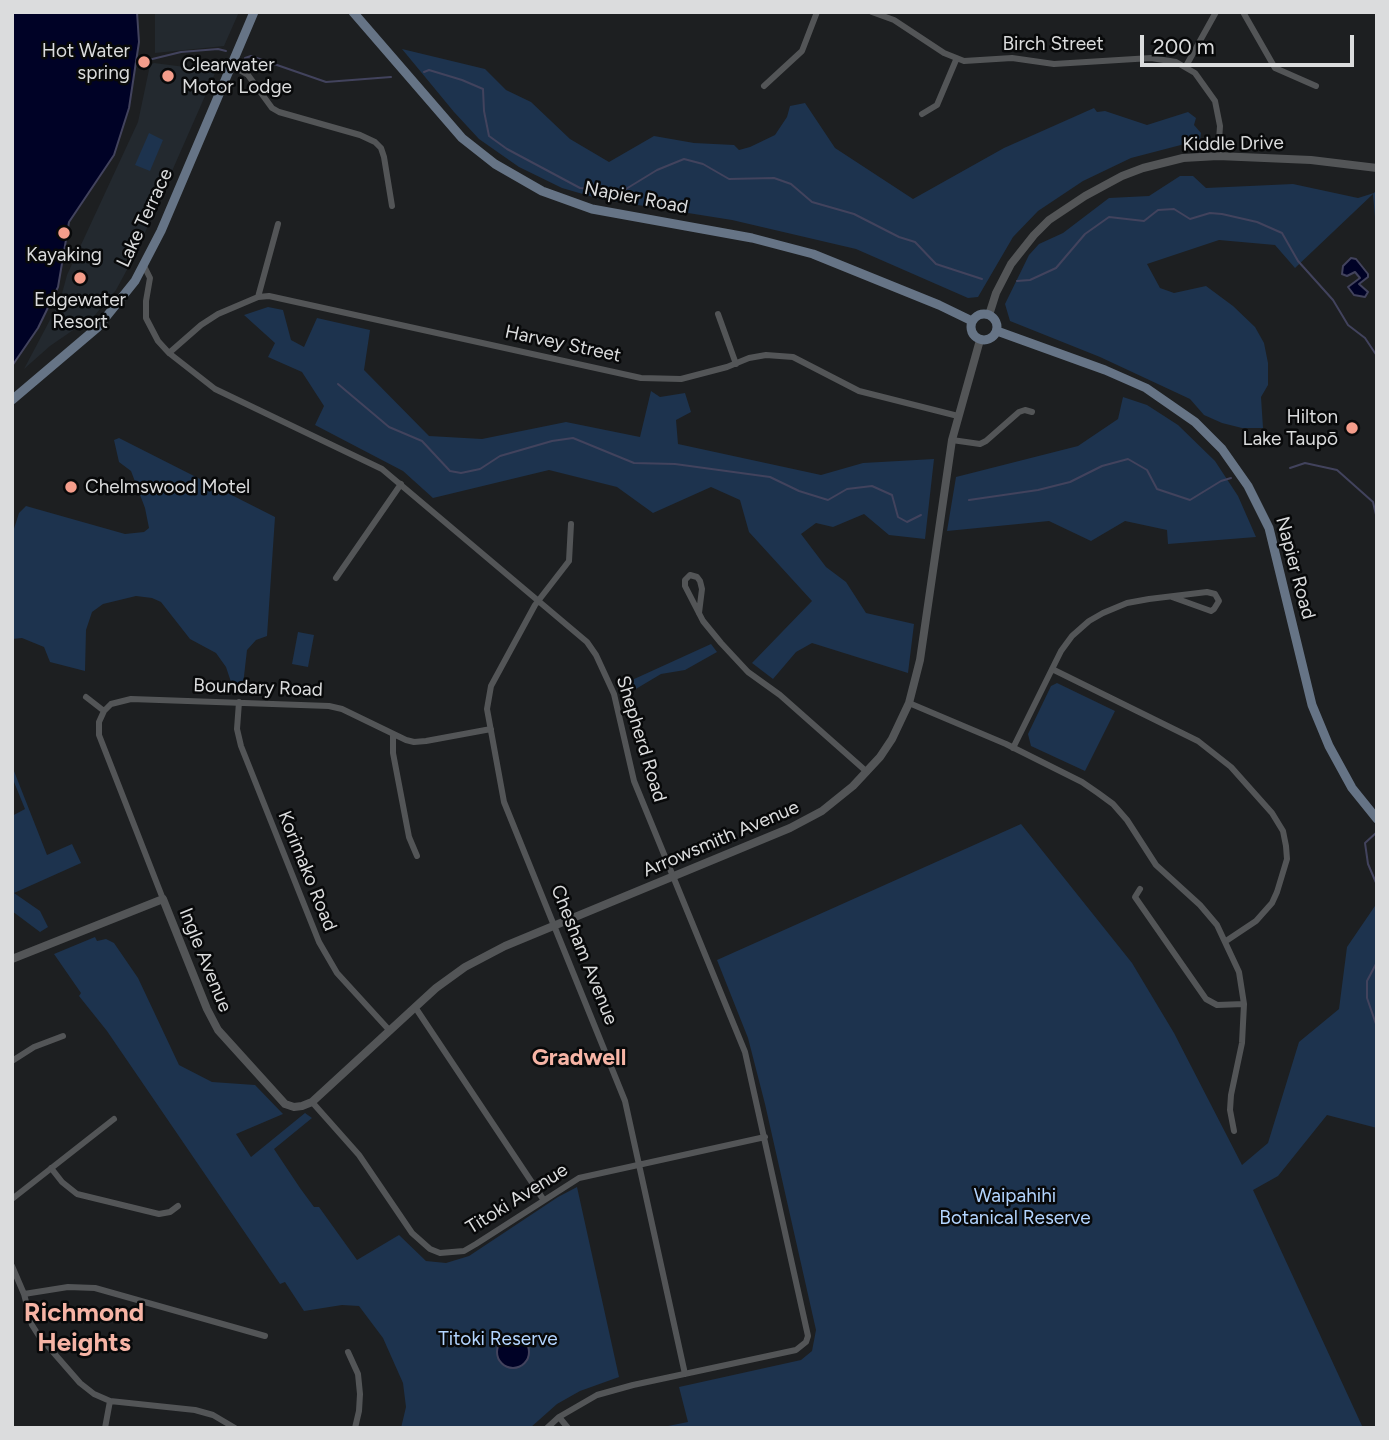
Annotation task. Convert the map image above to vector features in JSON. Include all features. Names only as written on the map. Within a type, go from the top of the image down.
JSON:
[{"type":"main road","name":"Lake Terrace","points":[[12,400],[98,327],[144,266],[254,12]]},
{"type":"main road","name":"Napier Road","points":[[352,12],[462,138],[495,164],[542,191],[592,209],[752,238],[813,254],[972,321]]},
{"type":"main road","points":[[979,314],[989,315],[996,322],[997,331],[988,340],[980,340],[971,330],[972,321],[979,314]]},
{"type":"main road","name":"Napier Road","points":[[997,331],[1105,370],[1146,388],[1195,422],[1222,449],[1255,497],[1269,528],[1312,705],[1329,746],[1352,788],[1377,819]]},
{"type":"street","points":[[764,86],[802,51],[817,12]]},
{"type":"street","points":[[872,12],[885,14],[956,60],[936,105],[922,114]]},
{"type":"street","points":[[1216,12],[1186,66],[1204,82],[1215,101],[1220,126],[1218,156]]},
{"type":"street","points":[[1243,12],[1275,68],[1316,86]]},
{"type":"street","name":"Birch Street","points":[[956,60],[1024,59],[1054,64],[1151,58],[1186,66]]},
{"type":"street","points":[[231,65],[248,75],[272,108],[279,113],[360,135],[381,148],[393,206]]},
{"type":"street","name":"Kiddle Drive","points":[[989,315],[993,299],[1011,264],[1034,234],[1058,214],[1102,186],[1143,168],[1183,158],[1218,156],[1311,160],[1377,168]]},
{"type":"street","points":[[169,353],[210,319],[258,297],[278,224]]},
{"type":"street","name":"Shepherd Road","points":[[144,266],[150,278],[146,318],[158,341],[169,353],[215,389],[372,464],[401,484],[587,642],[602,666],[620,713],[634,781],[737,1030],[750,1069],[808,1336],[802,1346],[785,1353],[685,1374]]},
{"type":"street","name":"Harvey Street","points":[[258,297],[269,296],[641,378],[681,379],[766,355],[793,358],[859,391],[958,416]]},
{"type":"street","points":[[718,314],[736,364]]},
{"type":"street","name":"Arrowsmith Avenue","points":[[312,1102],[415,1007],[464,967],[505,946],[806,820],[841,796],[867,772],[892,739],[909,703],[920,660],[952,440],[980,340]]},
{"type":"street","points":[[952,440],[980,444],[1019,412],[1032,412]]},
{"type":"street","points":[[336,578],[401,484]]},
{"type":"street","name":"Chesham Avenue","points":[[571,524],[569,561],[538,600],[491,686],[487,709],[504,802],[622,1092],[685,1374]]},
{"type":"street","points":[[699,613],[702,589],[697,576],[690,575],[685,580],[685,586],[703,621],[748,672],[780,695],[867,772]]},
{"type":"street","points":[[1013,748],[1052,669],[1072,636],[1103,612],[1127,603],[1207,592],[1215,594],[1219,601],[1211,611],[1172,597]]},
{"type":"street","points":[[1052,669],[1198,741],[1231,767],[1272,813],[1283,831],[1287,859],[1277,892],[1272,903],[1256,921],[1226,941]]},
{"type":"street","points":[[12,959],[163,899],[99,735],[99,722],[104,711],[86,697]]},
{"type":"street","name":"Boundary Road","points":[[104,711],[119,700],[131,699],[239,702],[335,707],[406,740],[426,741],[491,729]]},
{"type":"street","name":"Korimako Road","points":[[239,702],[237,729],[241,746],[318,942],[337,973],[390,1031]]},
{"type":"street","points":[[909,703],[961,723],[1082,782],[1113,804],[1127,820],[1156,865],[1200,905],[1217,925],[1239,972],[1244,1004],[1242,1043],[1231,1095],[1230,1110],[1234,1131]]},
{"type":"street","points":[[393,734],[393,752],[409,837],[417,856]]},
{"type":"street","points":[[1126,900],[1135,897],[1140,890]]},
{"type":"street","points":[[1135,897],[1206,999],[1217,1005],[1244,1004]]},
{"type":"street","name":"Ingle Avenue","points":[[163,899],[206,1009],[225,1040],[285,1104],[294,1107],[312,1102]]},
{"type":"street","points":[[415,1007],[543,1199]]},
{"type":"street","points":[[12,1061],[24,1051],[63,1036]]},
{"type":"street","name":"Titoki Avenue","points":[[312,1102],[359,1155],[412,1233],[430,1249],[440,1252],[464,1251],[579,1178],[765,1137]]},
{"type":"street","points":[[12,1199],[114,1119]]},
{"type":"street","points":[[51,1168],[62,1182],[77,1194],[159,1214],[170,1212],[178,1206]]},
{"type":"street","points":[[12,1266],[33,1325],[48,1349],[94,1395],[110,1401],[195,1409],[214,1415],[235,1428]]},
{"type":"street","points":[[24,1294],[68,1287],[95,1288],[265,1336]]},
{"type":"street","points":[[348,1352],[358,1374],[360,1394],[355,1428]]},
{"type":"street","points":[[547,1428],[559,1417],[597,1395],[685,1374]]},
{"type":"street","points":[[105,1428],[110,1401]]},
{"type":"street","points":[[559,1417],[568,1428]]},
{"type":"shaded area","points":[[12,12],[137,12],[139,42],[129,108],[114,155],[69,222],[58,287],[38,328],[12,366]]},
{"type":"shaded area","points":[[155,12],[239,12],[224,46],[155,53]]},
{"type":"shaded area","points":[[154,63],[216,71],[136,253],[116,290],[95,315],[50,346],[24,369],[60,301],[67,275],[138,122],[150,65]]},
{"type":"shaded area","points":[[1351,258],[1356,259],[1368,274],[1359,284],[1368,292],[1365,297],[1354,295],[1348,287],[1360,278],[1355,272],[1347,276],[1342,274],[1343,266]]},
{"type":"shaded area","points":[[513,1336],[524,1341],[529,1352],[524,1363],[513,1368],[502,1363],[497,1352],[502,1341]]},
{"type":"green space","points":[[402,49],[485,69],[506,90],[531,102],[570,139],[609,162],[654,136],[694,143],[734,145],[739,150],[750,147],[775,135],[787,117],[790,106],[805,103],[835,148],[913,199],[1004,148],[1094,108],[1097,112],[1105,111],[1147,125],[1188,112],[1196,118],[1194,125],[1201,133],[1200,140],[1131,158],[1083,181],[1038,211],[1013,237],[978,297],[968,298],[856,249],[732,220],[600,199],[562,188],[519,167],[479,139]]},
{"type":"green space","points":[[149,133],[163,140],[150,171],[135,165]]},
{"type":"green space","points":[[1180,176],[1193,176],[1206,188],[1293,184],[1358,198],[1374,193],[1377,189],[1377,241],[1373,194],[1295,268],[1275,245],[1219,240],[1147,264],[1160,288],[1174,293],[1206,286],[1255,327],[1264,343],[1268,363],[1268,385],[1261,397],[1263,428],[1242,428],[1222,423],[1204,415],[1190,399],[1100,357],[1010,321],[1005,304],[1029,255],[1039,244],[1063,233],[1109,198],[1149,196]]},
{"type":"green space","points":[[268,307],[283,310],[291,340],[304,347],[317,318],[370,330],[364,370],[429,436],[482,439],[566,422],[640,437],[651,391],[660,397],[685,393],[691,412],[676,420],[678,444],[821,475],[863,463],[934,459],[925,539],[889,535],[864,514],[833,527],[816,523],[801,534],[826,567],[846,582],[866,613],[914,624],[908,673],[812,643],[796,652],[773,679],[752,663],[812,601],[749,532],[740,500],[711,487],[653,513],[617,487],[549,470],[433,498],[403,471],[315,425],[324,406],[302,372],[268,357],[275,343],[244,315]]},
{"type":"green space","points":[[1123,397],[1147,405],[1178,425],[1215,461],[1238,496],[1256,537],[1168,544],[1167,530],[1125,521],[1091,541],[1049,521],[947,531],[956,477],[1078,446],[1118,419]]},
{"type":"green space","points":[[119,438],[275,517],[267,636],[256,640],[247,650],[243,685],[239,687],[231,682],[226,667],[216,653],[190,639],[161,602],[152,598],[136,596],[103,604],[92,612],[86,630],[85,671],[50,662],[44,647],[22,638],[12,639],[12,535],[19,513],[26,506],[125,534],[144,532],[149,528],[145,508],[131,471],[119,462],[114,440]]},
{"type":"green space","points":[[298,632],[314,635],[308,667],[292,664]]},
{"type":"green space","points":[[711,644],[717,652],[685,670],[661,674],[624,696],[621,685]]},
{"type":"green space","points":[[1057,683],[1115,711],[1085,771],[1031,746],[1028,734],[1051,686]]},
{"type":"green space","points":[[12,766],[47,855],[72,844],[81,863],[14,893],[40,911],[48,927],[40,932],[12,911],[12,816],[25,809],[12,777]]},
{"type":"green space","name":"Waipahihi Botanical Reserve","points":[[1021,824],[1132,963],[1174,1033],[1242,1165],[1268,1143],[1299,1042],[1339,1009],[1347,947],[1377,903],[1377,1128],[1327,1115],[1278,1176],[1253,1190],[1363,1428],[658,1428],[688,1422],[679,1387],[801,1360],[812,1351],[816,1330],[748,1038],[717,960]]},
{"type":"green space","name":"Titoki Reserve","points":[[95,937],[97,941],[106,939],[114,943],[138,978],[179,1065],[212,1082],[255,1085],[283,1114],[236,1134],[251,1157],[305,1113],[312,1118],[274,1149],[314,1207],[319,1207],[357,1260],[399,1235],[426,1261],[446,1263],[469,1256],[577,1187],[619,1377],[580,1391],[557,1404],[530,1428],[401,1428],[406,1407],[403,1383],[383,1338],[359,1306],[342,1305],[304,1311],[285,1282],[280,1284],[107,1031],[79,996],[81,993],[54,954]]},
{"type":"waterway","points":[[136,63],[181,52],[218,49],[226,51]]},
{"type":"waterway","points":[[245,58],[251,56],[326,82],[391,77]]},
{"type":"waterway","points":[[424,72],[429,70],[483,89],[489,136],[507,149],[580,188],[621,192],[657,170],[684,159],[703,164],[729,179],[774,178],[791,184],[812,202],[854,214],[899,237],[915,242],[936,264],[982,279]]},
{"type":"waterway","points":[[1017,281],[1030,280],[1056,268],[1085,234],[1109,217],[1144,221],[1158,210],[1174,209],[1190,219],[1210,213],[1222,214],[1257,222],[1282,233],[1298,261],[1333,300],[1348,325],[1365,338],[1377,356]]},
{"type":"waterway","points":[[338,384],[389,427],[422,441],[450,471],[461,473],[480,469],[500,456],[552,441],[573,438],[634,463],[675,464],[770,477],[799,491],[828,500],[847,489],[872,486],[892,495],[898,517],[907,522],[921,515]]},
{"type":"waterway","points":[[969,500],[1038,490],[1070,482],[1102,466],[1128,459],[1147,470],[1157,489],[1190,500],[1231,478]]},
{"type":"waterway","points":[[1290,468],[1305,463],[1337,470],[1373,502],[1377,519]]},
{"type":"waterway","points":[[1377,832],[1365,843],[1368,864],[1377,885]]},
{"type":"waterway","points":[[1377,962],[1367,981],[1367,998],[1377,1027]]},
{"type":"place","name":"Hot Water spring","points":[[144,62]]},
{"type":"place","name":"Clearwater Motor Lodge","points":[[168,76]]},
{"type":"place","name":"Kayaking","points":[[64,233]]},
{"type":"place","name":"Edgewater Resort","points":[[80,278]]},
{"type":"place","name":"Hilton Lake Taupō","points":[[1352,428]]},
{"type":"place","name":"Chelmswood Motel","points":[[71,487]]},
{"type":"district","name":"Gradwell","points":[[579,1058]]},
{"type":"district","name":"Richmond Heights","points":[[84,1328]]}]
